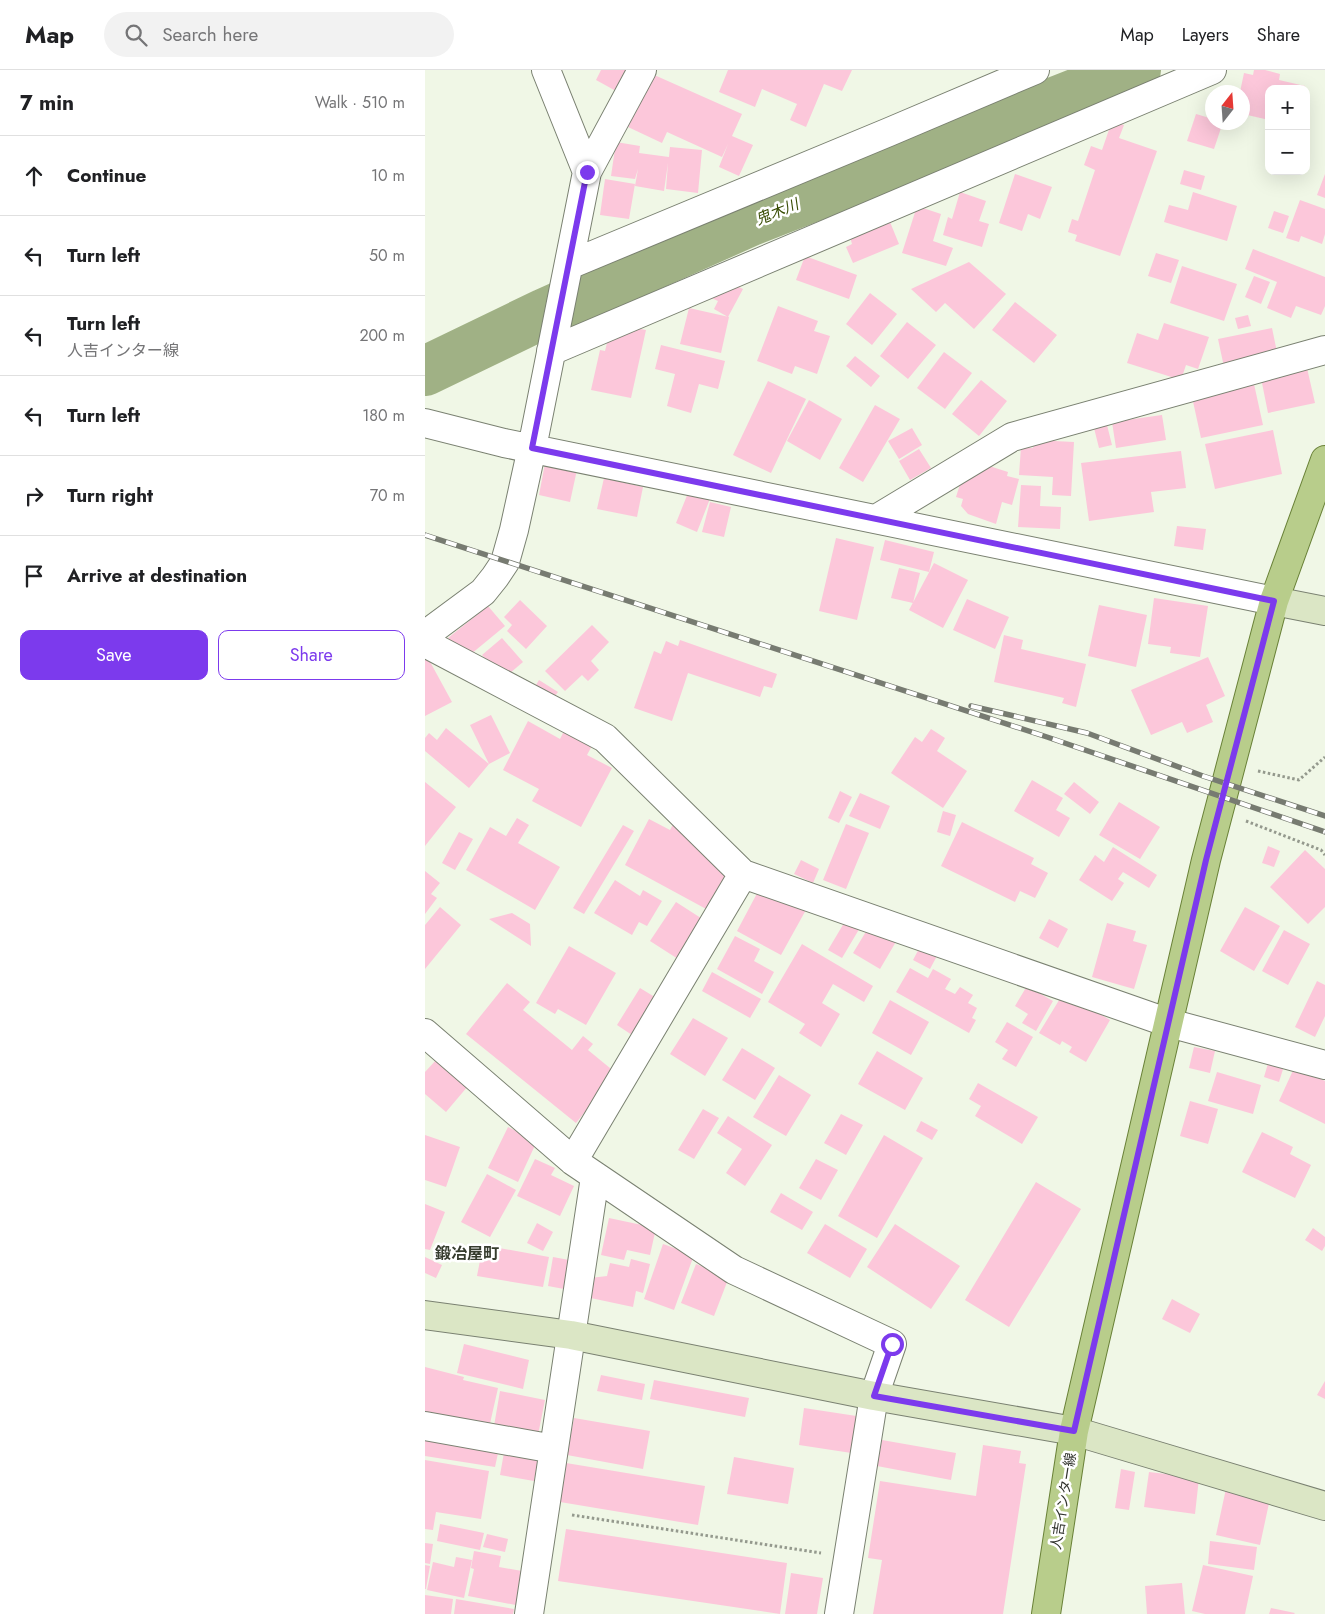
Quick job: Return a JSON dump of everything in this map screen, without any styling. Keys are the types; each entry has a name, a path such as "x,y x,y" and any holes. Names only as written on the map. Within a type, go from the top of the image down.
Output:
{"main road":[{"name":"人吉インター線","path":"1046,1614 1074,1431 1206,860 1274,601 1325,460"}],"street":[{"path":"546,70 587,172"},
{"path":"425,635 483,592 505,562 532,448 587,172 642,70"},
{"path":"569,265 1035,70"},
{"path":"551,351 1212,70"},
{"path":"876,519 1012,437 1325,350"},
{"path":"425,423 504,443 1325,611"},
{"path":"425,642 605,738 743,874 1169,1023 1325,1065"},
{"path":"573,1161 743,874"},
{"path":"425,1033 573,1161 734,1270 892,1344 874,1396 839,1614"},
{"path":"529,1614 595,1177"},
{"path":"425,1315 571,1335 874,1396 1074,1431 1325,1506"},
{"path":"425,1426 554,1449"}],"path":[{"path":"1231,766 1299,780 1325,757"},
{"path":"1219,811 1321,850 1325,855"},
{"path":"545,1511 849,1557"}],"building":[{"path":"601,70 627,70 616,91 596,80"},
{"path":"728,70 852,70 842,91 824,84 806,127 790,120 797,104 762,89 755,107 719,92"},
{"path":"1254,70 1265,70 1280,74 1279,80 1301,85 1265,85 1265,119 1250,116 1250,85 1241,85 1244,73 1253,75"},
{"path":"652,74 742,114 732,136 753,145 739,176 719,167 728,144 722,157 667,132 662,143 628,127"},
{"path":"1196,114 1205,117 1205,130 1220,130 1214,149 1187,141"},
{"path":"1112,121 1124,125 1119,138 1157,151 1120,256 1075,241 1077,235 1068,232 1072,219 1078,221 1095,170 1084,165 1091,146 1102,150"},
{"path":"616,142 640,146 639,153 669,157 670,147 702,150 698,193 666,189 668,163 664,191 635,186 638,169 635,179 611,176"},
{"path":"1184,170 1205,176 1201,190 1180,184"},
{"path":"1015,174 1052,187 1040,219 1028,214 1022,231 999,223"},
{"path":"1325,174 1325,198 1317,195"},
{"path":"605,179 635,184 629,219 600,215"},
{"path":"960,192 986,201 979,221 989,224 982,247 943,235 948,217 952,219"},
{"path":"1193,192 1237,206 1227,241 1164,222 1169,205 1188,210"},
{"path":"1300,200 1325,209 1325,234 1322,244 1301,236 1299,242 1286,238"},
{"path":"917,206 941,214 933,241 953,248 946,266 902,253"},
{"path":"1274,211 1289,216 1283,233 1268,228"},
{"path":"890,222 899,244 853,263 846,247 852,244 850,237"},
{"path":"1253,249 1325,277 1325,306 1321,315 1296,306 1291,318 1267,308 1277,282 1245,269"},
{"path":"1156,253 1179,260 1171,283 1148,276"},
{"path":"805,256 857,275 849,299 796,280"},
{"path":"969,262 1006,294 974,329 945,303 936,312 911,289"},
{"path":"1182,266 1237,284 1224,321 1170,303"},
{"path":"1254,276 1270,282 1261,304 1245,297"},
{"path":"731,283 743,289 728,317 714,309 718,301 709,297 715,287 726,293"},
{"path":"870,293 897,314 872,345 846,324"},
{"path":"1015,302 1057,335 1034,363 992,330"},
{"path":"778,306 818,321 814,331 830,336 817,374 795,366 792,374 757,361"},
{"path":"689,308 729,317 721,353 680,344"},
{"path":"1248,315 1251,326 1238,329 1235,318"},
{"path":"907,322 936,345 908,379 880,356"},
{"path":"1164,323 1209,337 1198,369 1186,365 1181,380 1127,363 1137,333 1158,340"},
{"path":"624,326 646,330 631,398 591,390 600,350 605,351 608,339"},
{"path":"1272,328 1278,357 1224,367 1218,339"},
{"path":"661,345 725,361 718,389 699,384 691,413 667,406 675,374 655,369"},
{"path":"944,352 972,373 945,409 917,388"},
{"path":"855,356 880,376 871,387 846,366"},
{"path":"1307,368 1315,403 1268,413 1261,378"},
{"path":"981,380 1007,401 979,436 952,414"},
{"path":"768,381 806,399 771,473 733,455"},
{"path":"1254,384 1263,425 1201,438 1192,397"},
{"path":"809,400 842,419 820,460 787,441"},
{"path":"875,405 900,419 863,482 839,468"},
{"path":"1162,415 1166,440 1116,448 1112,422"},
{"path":"1107,425 1112,445 1099,448 1094,428"},
{"path":"912,428 922,445 899,459 888,441"},
{"path":"1273,430 1282,474 1215,489 1205,444"},
{"path":"1034,440 1074,442 1071,496 1052,495 1053,477 1019,475 1021,447 1033,448"},
{"path":"919,449 931,468 910,480 899,461"},
{"path":"1181,451 1186,488 1151,492 1154,512 1089,521 1081,463"},
{"path":"546,458 578,465 570,502 539,495"},
{"path":"986,465 1008,472 1007,476 1019,479 1012,505 1002,502 996,524 968,514 961,506 963,499 956,497 961,481"},
{"path":"604,478 643,487 637,517 597,509"},
{"path":"692,483 713,491 697,532 676,523"},
{"path":"1021,485 1041,486 1040,506 1061,507 1060,529 1018,527"},
{"path":"710,502 731,507 724,537 702,532"},
{"path":"1177,526 1206,529 1203,550 1174,546"},
{"path":"836,538 874,547 857,620 819,611"},
{"path":"885,540 934,552 929,572 880,560"},
{"path":"934,563 968,580 943,628 909,610"},
{"path":"899,568 920,573 913,603 891,598"},
{"path":"1154,598 1208,606 1200,657 1170,653 1171,647 1148,644"},
{"path":"967,599 1009,617 995,649 953,630"},
{"path":"520,600 547,626 526,649 507,631 512,625 504,617"},
{"path":"1099,605 1147,615 1136,667 1088,656"},
{"path":"488,606 505,626 465,659 448,638"},
{"path":"592,625 609,642 591,661 599,670 588,681 582,675 565,691 545,671"},
{"path":"1004,635 1023,640 1021,649 1086,664 1076,707 1062,703 1064,698 994,682"},
{"path":"502,638 523,662 503,679 482,655"},
{"path":"680,640 777,674 772,688 764,686 760,697 688,673 672,721 634,708 654,651 661,654 666,641 678,646"},
{"path":"1208,657 1225,696 1206,705 1213,722 1187,733 1182,722 1151,735 1131,690"},
{"path":"428,658 452,702 425,716 425,659"},
{"path":"539,680 558,692 551,701 533,690"},
{"path":"491,715 510,753 489,764 470,725"},
{"path":"528,721 560,739 566,727 594,742 587,755 612,768 581,827 532,801 539,789 503,770"},
{"path":"446,728 489,764 469,788 425,751 425,738 429,733 437,740"},
{"path":"931,729 945,738 937,751 967,771 943,808 891,773 915,737 922,742"},
{"path":"1032,780 1063,798 1056,810 1070,818 1059,837 1014,811"},
{"path":"425,782 456,807 425,846"},
{"path":"1074,782 1099,802 1090,814 1064,794"},
{"path":"840,791 852,797 839,823 828,818"},
{"path":"860,793 890,806 880,829 849,816"},
{"path":"1119,802 1160,827 1140,859 1099,835"},
{"path":"943,811 956,815 950,836 937,832"},
{"path":"677,817 730,869 708,910 625,865 649,819 670,830"},
{"path":"517,818 529,825 518,843 560,867 535,910 466,870 490,827 506,836"},
{"path":"962,822 1034,858 1031,864 1048,873 1035,898 1020,891 1015,902 941,866"},
{"path":"846,824 869,833 846,889 823,880"},
{"path":"623,825 634,831 584,914 573,908"},
{"path":"459,832 473,839 455,870 442,863"},
{"path":"1268,846 1280,851 1274,867 1262,863"},
{"path":"1113,847 1157,875 1149,888 1123,872 1118,879 1124,883 1112,901 1079,880 1095,855 1104,862"},
{"path":"1305,850 1325,869 1325,907 1308,924 1270,887"},
{"path":"801,860 819,869 813,883 794,874"},
{"path":"425,871 440,883 431,894 437,898 425,914"},
{"path":"615,880 640,896 643,890 662,901 647,926 639,922 632,935 594,913"},
{"path":"762,884 807,908 781,955 737,931"},
{"path":"676,902 704,920 678,959 650,941"},
{"path":"440,907 461,925 425,969 425,925"},
{"path":"1245,907 1280,926 1254,971 1220,951"},
{"path":"512,913 530,924 531,946 489,919"},
{"path":"847,918 861,926 842,958 828,950"},
{"path":"1049,919 1068,929 1058,948 1039,938"},
{"path":"1107,923 1136,931 1133,941 1147,945 1134,989 1092,977"},
{"path":"870,925 897,940 880,969 853,953"},
{"path":"1284,930 1310,944 1288,985 1262,971"},
{"path":"735,936 760,949 754,961 774,972 762,994 717,969"},
{"path":"802,944 873,986 864,1002 833,984 822,1003 840,1014 821,1047 799,1033 805,1024 768,1002"},
{"path":"921,945 938,954 930,969 913,960"},
{"path":"569,946 616,973 586,1025 558,1009 555,1014 536,1003"},
{"path":"910,968 928,978 933,969 951,979 945,989 955,994 960,987 973,995 968,1003 977,1008 972,1018 976,1020 969,1033 896,992"},
{"path":"712,972 761,999 750,1018 702,991"},
{"path":"1317,981 1325,985 1325,1016 1315,1037 1295,1027"},
{"path":"507,983 530,1002 523,1010 572,1050 583,1036 593,1044 588,1050 616,1073 576,1123 466,1034"},
{"path":"1027,986 1053,1001 1036,1031 1022,1023 1028,1014 1015,1006"},
{"path":"640,988 658,999 635,1037 617,1025"},
{"path":"1064,992 1110,1020 1086,1062 1069,1052 1072,1047 1062,1041 1060,1045 1039,1033"},
{"path":"890,1000 929,1022 911,1055 872,1033"},
{"path":"693,1018 728,1038 705,1076 670,1054"},
{"path":"1007,1022 1033,1037 1016,1067 1002,1059 1008,1050 995,1042"},
{"path":"1194,1047 1215,1051 1210,1073 1189,1068"},
{"path":"742,1048 775,1068 755,1100 722,1080"},
{"path":"877,1051 923,1078 905,1110 858,1084"},
{"path":"437,1059 468,1086 446,1112 425,1094 425,1072"},
{"path":"1269,1060 1284,1066 1279,1082 1264,1077"},
{"path":"1295,1066 1325,1081 1325,1124 1279,1101"},
{"path":"1217,1072 1261,1085 1253,1114 1208,1101"},
{"path":"779,1075 811,1095 786,1136 753,1117"},
{"path":"978,1083 1038,1117 1022,1144 975,1116 981,1106 969,1099"},
{"path":"1190,1101 1218,1109 1208,1144 1180,1136"},
{"path":"703,1109 719,1118 694,1159 678,1150"},
{"path":"841,1114 863,1125 846,1155 824,1143"},
{"path":"728,1116 772,1145 745,1186 726,1173 742,1149 717,1133"},
{"path":"921,1121 938,1130 932,1140 916,1131"},
{"path":"508,1127 537,1141 518,1182 488,1168"},
{"path":"1262,1132 1293,1147 1290,1154 1311,1165 1295,1198 1242,1172"},
{"path":"425,1135 460,1147 446,1187 425,1180"},
{"path":"884,1135 923,1158 877,1238 838,1216"},
{"path":"535,1159 555,1168 551,1175 574,1186 560,1216 517,1196"},
{"path":"816,1159 838,1170 821,1200 799,1188"},
{"path":"487,1174 516,1190 490,1237 461,1222"},
{"path":"1036,1182 1081,1209 1009,1327 965,1300"},
{"path":"781,1193 813,1212 802,1230 770,1212"},
{"path":"425,1204 445,1212 430,1250 425,1249"},
{"path":"609,1218 656,1228 650,1255 627,1250 624,1260 601,1255"},
{"path":"537,1223 553,1232 543,1251 527,1243"},
{"path":"825,1224 867,1249 850,1278 807,1253"},
{"path":"895,1224 960,1266 931,1309 867,1267"},
{"path":"1313,1228 1325,1237 1325,1246 1322,1251 1305,1240"},
{"path":"663,1244 694,1255 674,1310 644,1299"},
{"path":"483,1245 549,1257 543,1287 477,1276"},
{"path":"425,1257 442,1265 436,1278 425,1273"},
{"path":"553,1257 569,1260 564,1289 548,1286"},
{"path":"631,1259 650,1264 643,1293 636,1291 633,1307 586,1297 590,1278 607,1276 610,1263 629,1267"},
{"path":"696,1264 729,1277 714,1316 681,1303"},
{"path":"1172,1299 1200,1314 1190,1333 1162,1319"},
{"path":"464,1344 529,1360 523,1389 457,1373"},
{"path":"425,1367 464,1377 463,1380 498,1388 489,1428 425,1413"},
{"path":"601,1375 645,1384 642,1400 597,1391"},
{"path":"654,1380 749,1398 745,1417 650,1399"},
{"path":"1325,1381 1325,1399 1317,1395"},
{"path":"500,1391 545,1400 538,1435 494,1426"},
{"path":"804,1408 863,1417 858,1454 799,1445"},
{"path":"574,1418 650,1431 643,1469 567,1455"},
{"path":"425,1432 500,1444 495,1467 425,1456"},
{"path":"882,1440 956,1453 951,1480 877,1466"},
{"path":"983,1445 1021,1451 1019,1463 1026,1464 1003,1614 873,1614 882,1560 868,1558 880,1481 976,1496"},
{"path":"505,1447 539,1454 534,1481 500,1475"},
{"path":"734,1457 794,1468 788,1504 727,1494"},
{"path":"425,1460 489,1471 481,1519 436,1512 433,1530 425,1529"},
{"path":"566,1463 705,1486 698,1525 560,1502"},
{"path":"1121,1469 1135,1472 1129,1510 1115,1508"},
{"path":"1149,1472 1199,1478 1195,1514 1144,1507"},
{"path":"1227,1484 1271,1494 1260,1545 1216,1535"},
{"path":"440,1524 484,1533 480,1550 437,1541"},
{"path":"566,1529 787,1563 780,1614 558,1581"},
{"path":"487,1534 508,1539 505,1552 483,1547"},
{"path":"1210,1541 1257,1547 1254,1570 1208,1564"},
{"path":"425,1543 433,1544 430,1564 425,1563"},
{"path":"474,1551 501,1556 499,1567 522,1571 516,1605 468,1596 474,1569 471,1568"},
{"path":"456,1557 472,1560 464,1598 427,1590 433,1562 454,1567"},
{"path":"425,1565 430,1566 426,1589 425,1589"},
{"path":"1203,1565 1253,1576 1245,1614 1205,1614 1192,1611"},
{"path":"791,1573 823,1578 817,1614 785,1614"},
{"path":"1182,1583 1185,1614 1147,1614 1145,1586"},
{"path":"425,1595 453,1599 451,1614 425,1614"},
{"path":"456,1599 514,1609 513,1614 454,1614"},
{"path":"1271,1608 1295,1613 1269,1614"}],"waterway":[{"name":"鬼木川","path":"425,371 545,313 751,221 1136,70"}],"railway":[{"path":"425,535 1047,737 1325,832"},
{"path":"971,706 1087,733 1203,776 1325,816"}],"district":[{"name":"鍛冶屋町","path":"467,1253"}],"route":[{"path":"587,172 532,448 1274,601 1206,860 1074,1431 874,1396 892,1344"}]}
